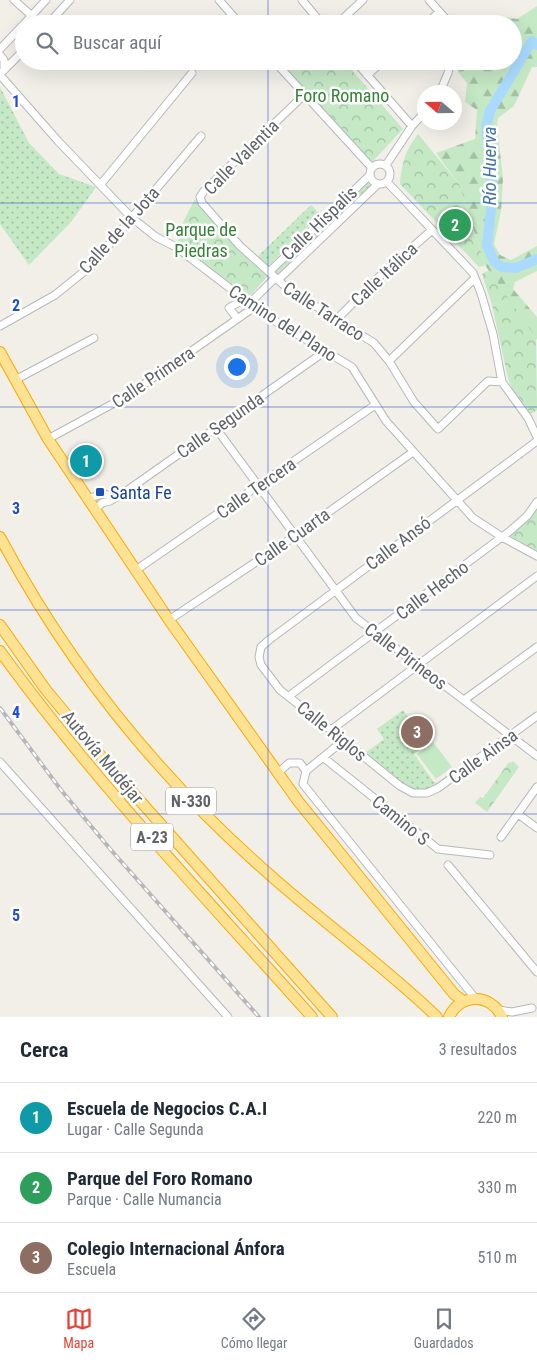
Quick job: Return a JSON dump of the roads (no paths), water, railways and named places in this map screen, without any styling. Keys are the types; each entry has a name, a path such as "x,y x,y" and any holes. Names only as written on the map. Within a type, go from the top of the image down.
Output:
{"highway":[{"path":"0,352 48,439 95,510 169,620 298,801 448,986 463,1001"},
{"name":"N-330","path":"0,536 39,606 98,692 180,789 216,826 270,875 437,1017"},
{"name":"Autovía Mudéjar","path":"0,625 46,690 110,767 332,1017"},
{"name":"Autovía Mudéjar","path":"0,651 34,698 98,776 312,1017"},
{"path":"449,1017 455,1007 463,1001 474,998 490,1002 501,1014"}],"street":[{"path":"14,0 31,15"},
{"path":"33,15 46,0"},
{"path":"56,15 70,0"},
{"path":"219,0 232,15"},
{"path":"302,0 314,15"},
{"path":"347,15 363,0"},
{"path":"428,0 442,15"},
{"path":"436,15 439,12"},
{"path":"0,49 15,33"},
{"path":"0,56 4,60 1,73"},
{"path":"1,73 15,59"},
{"path":"282,70 371,171 372,181 378,184 387,182"},
{"path":"363,70 412,126"},
{"path":"367,75 373,70"},
{"path":"443,85 448,70"},
{"name":"Camino del Plano","path":"1,73 58,141 131,217 156,237 176,247 249,303 324,352 352,367 386,421 473,518 502,537 537,556"},
{"path":"101,184 192,73"},
{"name":"Calle Valentia","path":"200,200 204,191 305,94"},
{"path":"386,165 417,121"},
{"name":"Calle de la Jota","path":"0,326 55,295 91,266 201,136"},
{"path":"371,171 380,164 386,165 391,173 387,182"},
{"name":"Calle Hispalis","path":"269,272 371,171"},
{"path":"387,182 473,274 493,334 502,382 528,418 537,437"},
{"name":"Calle Hispalis","path":"249,303 378,184"},
{"name":"Calle Tarraco","path":"200,200 240,246 276,279 287,288 338,318 374,343 389,361 414,402 438,429 488,381"},
{"name":"Calle Itálica","path":"338,318 382,274 432,230"},
{"path":"389,361 474,278"},
{"path":"237,318 229,308 249,303"},
{"name":"Calle Primera","path":"48,439 127,396 237,318 249,303"},
{"path":"15,380 94,338"},
{"name":"Calle Segunda","path":"95,510 102,503 116,497 324,352"},
{"path":"488,381 500,371"},
{"path":"488,381 502,382"},
{"name":"Calle Tercera","path":"136,570 259,487 375,405"},
{"name":"Calle Pirineos","path":"216,427 356,618 537,756"},
{"name":"Calle Ansó","path":"261,647 537,441"},
{"name":"Calle Cuarta","path":"169,620 295,536 414,452"},
{"path":"88,499 95,495 106,494 116,497"},
{"name":"Calle Hecho","path":"289,696 502,537 527,516 537,502"},
{"path":"331,730 537,576"},
{"name":"Calle Riglos","path":"261,647 259,657 261,665 280,690 407,791 427,793"},
{"path":"464,700 537,647"},
{"name":"Calle Ainsa","path":"427,793 438,788 537,716"},
{"path":"344,740 306,771 303,784 474,998"},
{"name":"Camino S","path":"324,758 438,849 490,855"},
{"path":"0,762 228,1017"},
{"path":"278,772 289,763 300,763 306,771"},
{"path":"501,837 537,787"},
{"path":"518,814 537,828"},
{"path":"448,865 537,972"},
{"path":"501,1014 535,1007"},
{"path":"516,1017 535,1007"}],"waterway":[{"name":"Río Huerva","path":"522,58 532,41 537,45"},
{"name":"Río Huerva","path":"515,70 490,111 486,126 493,192 487,245 494,261 501,267 516,268 537,259"}],"railway":[{"path":"0,708 61,790 111,850 259,1017"}],"place":[{"name":"Parque del Foro Romano","path":"455,225"},
{"name":"Escuela de Negocios C.A.I","path":"86,461"},
{"name":"Santa Fe","path":"100,492"},
{"name":"Colegio Internacional Ánfora","path":"417,732"}],"park label":[{"name":"Foro Romano","path":"342,95"},
{"name":"Parque de Piedras","path":"201,239"}]}
